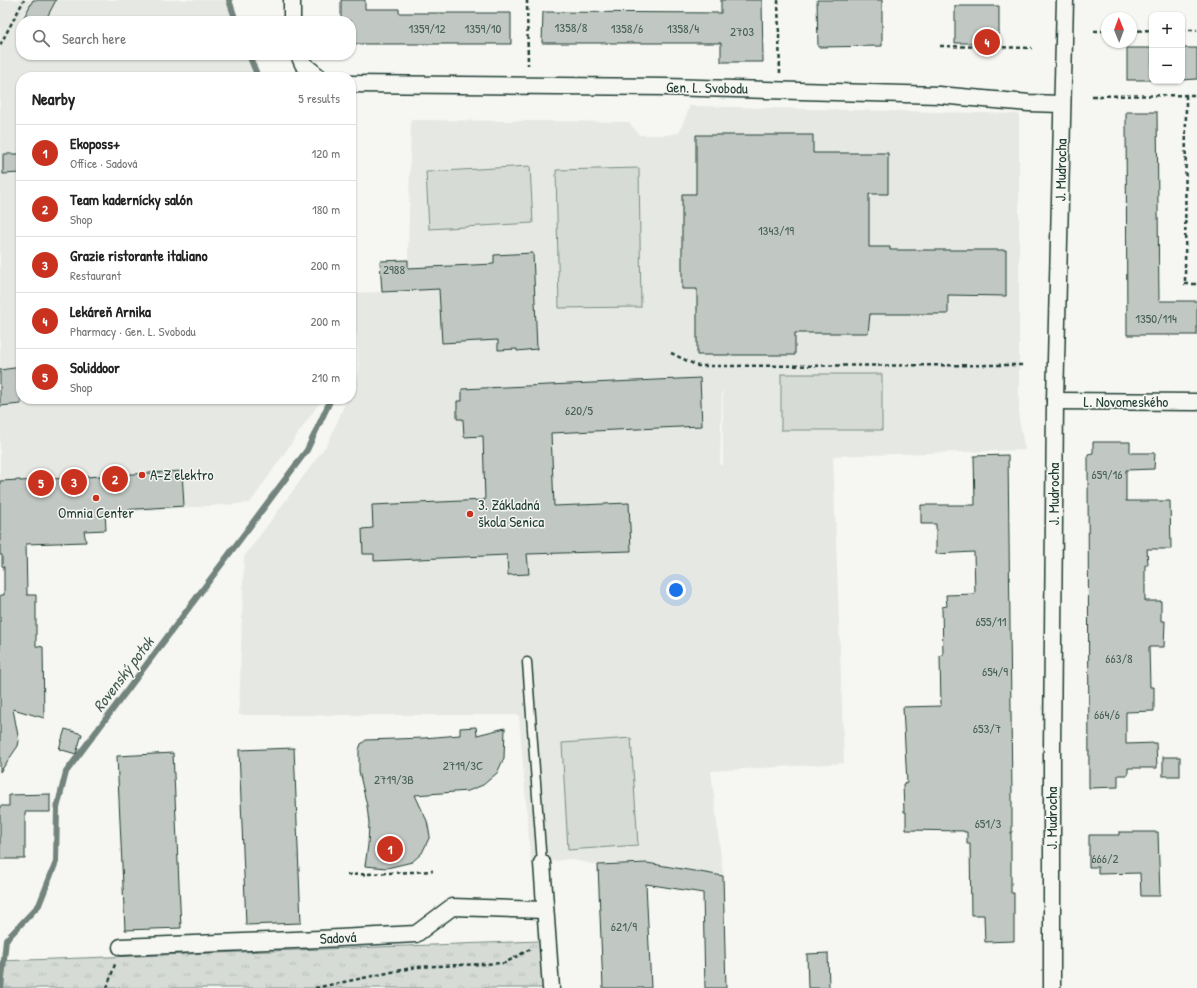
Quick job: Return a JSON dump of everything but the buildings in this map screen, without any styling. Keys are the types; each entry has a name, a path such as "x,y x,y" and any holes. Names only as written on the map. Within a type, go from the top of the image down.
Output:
{"street":[{"path":"292,0 292,16"},
{"name":"J. Mudrocha","path":"1052,988 1052,742 1055,401 1065,0"},
{"path":"301,60 303,64 313,72"},
{"name":"Gen. L. Svobodu","path":"356,84 666,87 939,95 1029,103 1062,104"},
{"name":"L. Novomeského","path":"1055,401 1197,402"},
{"path":"542,863 551,988"},
{"name":"Sadová","path":"121,947 416,934 452,907 545,910"}],"lane":[{"path":"527,662 542,863"}],"path":[{"path":"0,45 24,0"},
{"path":"527,0 528,65"},
{"path":"778,0 780,73"},
{"path":"1137,31 1149,30"},
{"path":"1185,30 1197,30"},
{"path":"1094,31 1101,31"},
{"path":"940,46 1032,48"},
{"path":"1186,95 1185,284 1197,284"},
{"path":"1092,96 1197,95"},
{"path":"671,353 698,366 1024,365"},
{"path":"346,875 433,871"},
{"path":"107,988 121,947"},
{"path":"315,988 416,967 505,963 532,948"}],"shaded area":[{"path":"0,0 226,0 232,16 16,16 16,60 248,60 252,72 16,72 16,404 319,404 250,503 0,521"},
{"path":"690,106 1019,114 1019,420 1025,450 833,456 844,763 711,771 723,876 646,862 597,865 569,859 531,864 519,715 239,715 244,557 328,443 345,404 356,404 356,378 359,372 356,333 356,293 381,292 380,261 408,259 411,120 629,122 639,135 666,135 679,133","holes":["722,391 723,391 723,465 720,465"]}],"green space":[{"path":"530,166 533,223 429,229 426,172"},
{"path":"639,168 641,307 559,308 556,170"},
{"path":"781,374 882,374 882,430 781,430"},
{"path":"631,738 638,845 568,850 562,743"},
{"path":"540,941 546,988 0,988 0,961"}],"waterway":[{"name":"Rovenský potok","path":"229,0 234,16"},
{"name":"Rovenský potok","path":"251,60 256,72"},
{"name":"Rovenský potok","path":"1,988 6,940 39,905 56,862 57,808 66,772 307,450 329,404"}],"place":[{"name":"Lekáreň Arnika","path":"987,42"},
{"name":"A-Z elektro","path":"142,475"},
{"name":"Team kadernícky salón","path":"115,479"},
{"name":"Grazie ristorante italiano","path":"74,482"},
{"name":"Soliddoor","path":"41,483"},
{"name":"Omnia Center","path":"96,498"},
{"name":"3. Základná škola Senica","path":"470,514"},
{"name":"Ekoposs+","path":"390,849"}]}
